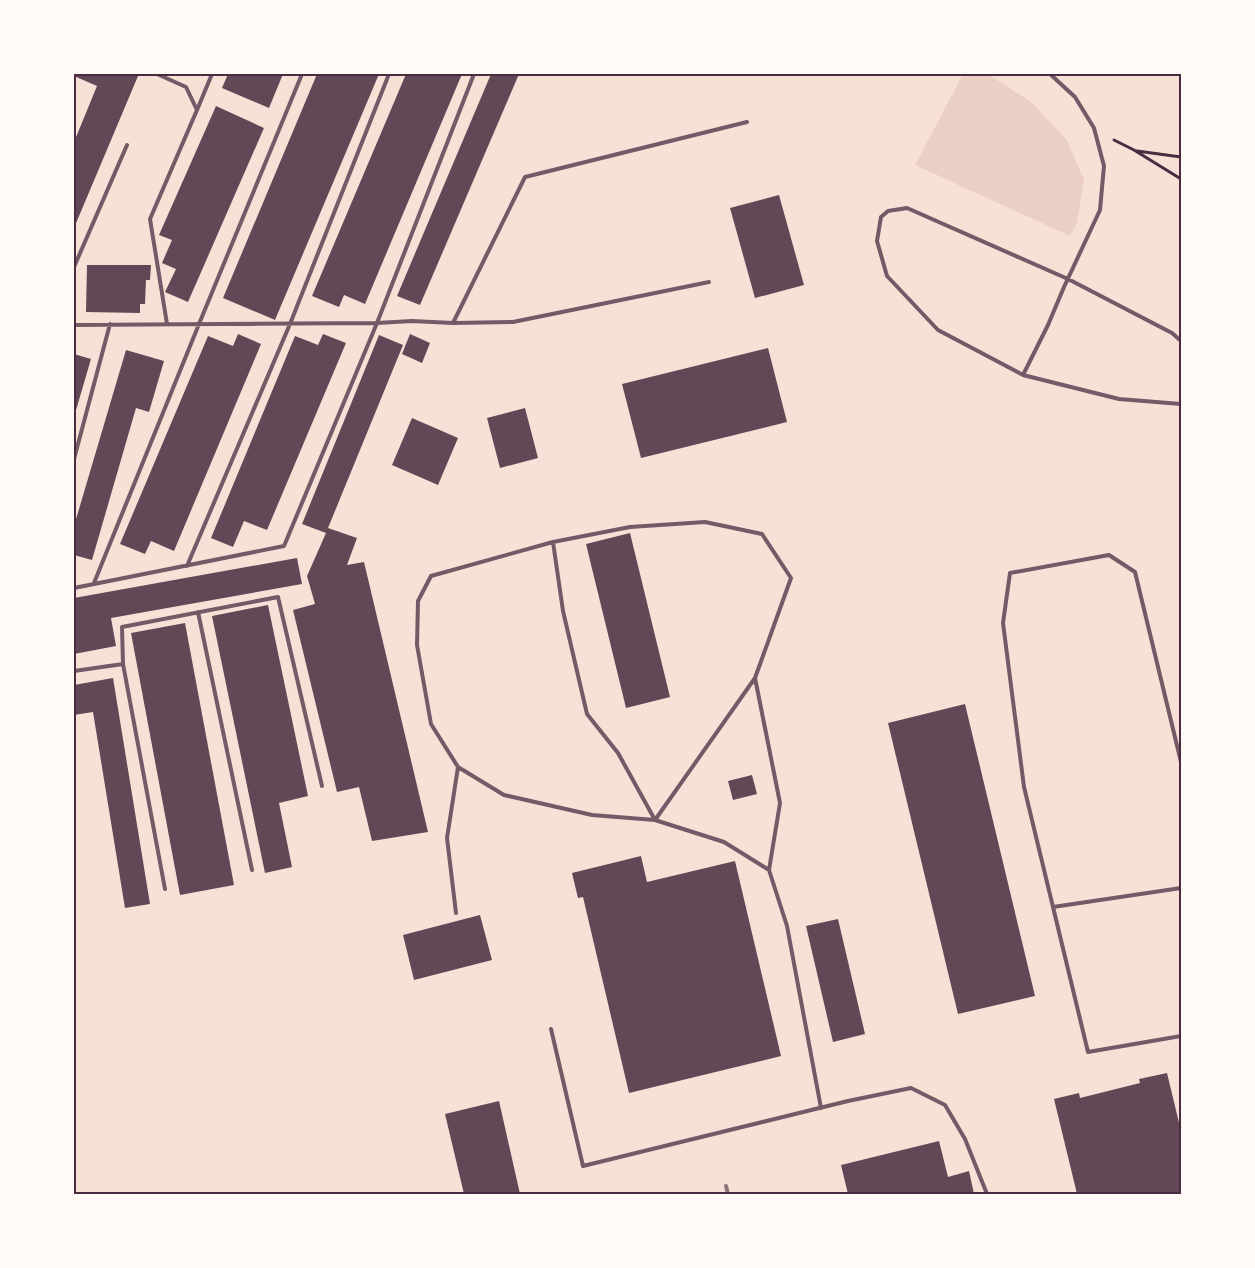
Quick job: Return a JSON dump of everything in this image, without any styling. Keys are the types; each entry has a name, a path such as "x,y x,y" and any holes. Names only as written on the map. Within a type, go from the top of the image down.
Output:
{"lane":[{"path":"158,74 186,87 197,110"},
{"path":"167,324 150,219 212,74"},
{"path":"94,584 302,74"},
{"path":"187,566 290,324 388,74"},
{"path":"74,588 284,546 377,323 474,74"},
{"path":"1023,375 1048,325 1100,210 1104,166 1094,128 1075,97 1050,74"},
{"path":"454,323 525,177 747,122"},
{"path":"74,267 127,144"},
{"path":"1181,341 1172,333 1068,279 907,208 888,210 881,217 878,241 887,276 938,330 1023,375 1119,400 1181,404"},
{"path":"74,325 377,323 412,321 454,323 513,322 709,282"},
{"path":"74,459 110,324"},
{"path":"655,820 755,678 791,578 762,534 706,522 630,527 553,542 431,576 418,601 417,645 431,724 458,767 504,795 592,815 655,820 724,842 769,870"},
{"path":"553,542 563,611 587,714 618,753 655,820"},
{"path":"1181,762 1136,572 1109,556 1010,573 1004,623 1024,786 1088,1052 1181,1036"},
{"path":"165,889 123,664 122,627 278,597 322,786"},
{"path":"198,612 252,870"},
{"path":"74,671 123,664"},
{"path":"755,678 780,803 769,870 787,926 821,1108"},
{"path":"456,913 447,838 458,767"},
{"path":"1053,907 1181,888"},
{"path":"551,1029 583,1166 910,1088 945,1105 965,1139 987,1194"}],"path":[{"path":"1094,128 1181,179"},
{"path":"1134,150 1181,156"}],"shaded area":[{"path":"963,74 988,74 1031,102 1067,140 1084,180 1077,223 1070,236 915,165"}],"building":[{"path":"74,74 133,74 138,76 74,228 74,142 97,86 74,76"},
{"path":"228,74 283,74 269,108 222,88"},
{"path":"317,74 379,74 275,320 223,298"},
{"path":"406,74 462,74 365,304 344,295 339,307 312,296"},
{"path":"491,74 519,74 420,305 397,296"},
{"path":"216,106 264,128 188,302 165,292 176,269 162,263 172,240 159,235"},
{"path":"779,195 804,285 755,298 730,208"},
{"path":"87,265 151,265 150,280 146,280 145,304 140,304 140,313 86,312"},
{"path":"238,334 261,344 174,551 151,541 145,554 120,544 208,336 233,346"},
{"path":"323,334 346,343 267,530 244,521 233,547 211,538 295,336 318,345"},
{"path":"410,334 430,343 422,363 402,354"},
{"path":"379,335 403,345 328,528 357,538 347,565 364,562 428,832 372,841 359,787 337,792 293,610 315,604 307,576 326,533 302,524"},
{"path":"768,348 787,422 641,458 622,384"},
{"path":"126,350 164,361 149,412 136,408 92,560 74,555 74,526"},
{"path":"74,354 91,359 74,417"},
{"path":"525,408 538,458 500,468 487,418"},
{"path":"412,418 458,438 438,485 392,465"},
{"path":"630,533 670,697 626,708 586,544"},
{"path":"297,558 302,584 111,618 116,646 74,654 74,598"},
{"path":"268,605 308,796 279,803 292,867 265,873 212,616"},
{"path":"185,623 234,885 180,895 131,633"},
{"path":"113,678 150,904 125,908 93,712 74,715 74,685"},
{"path":"965,704 1035,996 958,1014 888,723"},
{"path":"752,775 757,794 733,800 728,781"},
{"path":"641,856 647,882 735,861 781,1056 629,1093 583,897 578,898 572,873"},
{"path":"480,915 492,960 414,980 403,935"},
{"path":"838,919 865,1034 833,1042 806,926"},
{"path":"1167,1073 1181,1131 1181,1194 1077,1194 1054,1099 1079,1093 1080,1098 1140,1083 1139,1079"},
{"path":"499,1101 520,1194 464,1194 445,1114"},
{"path":"939,1141 948,1177 969,1171 974,1194 848,1194 841,1165"}],"railway":[{"path":"726,1186 728,1194"}]}
